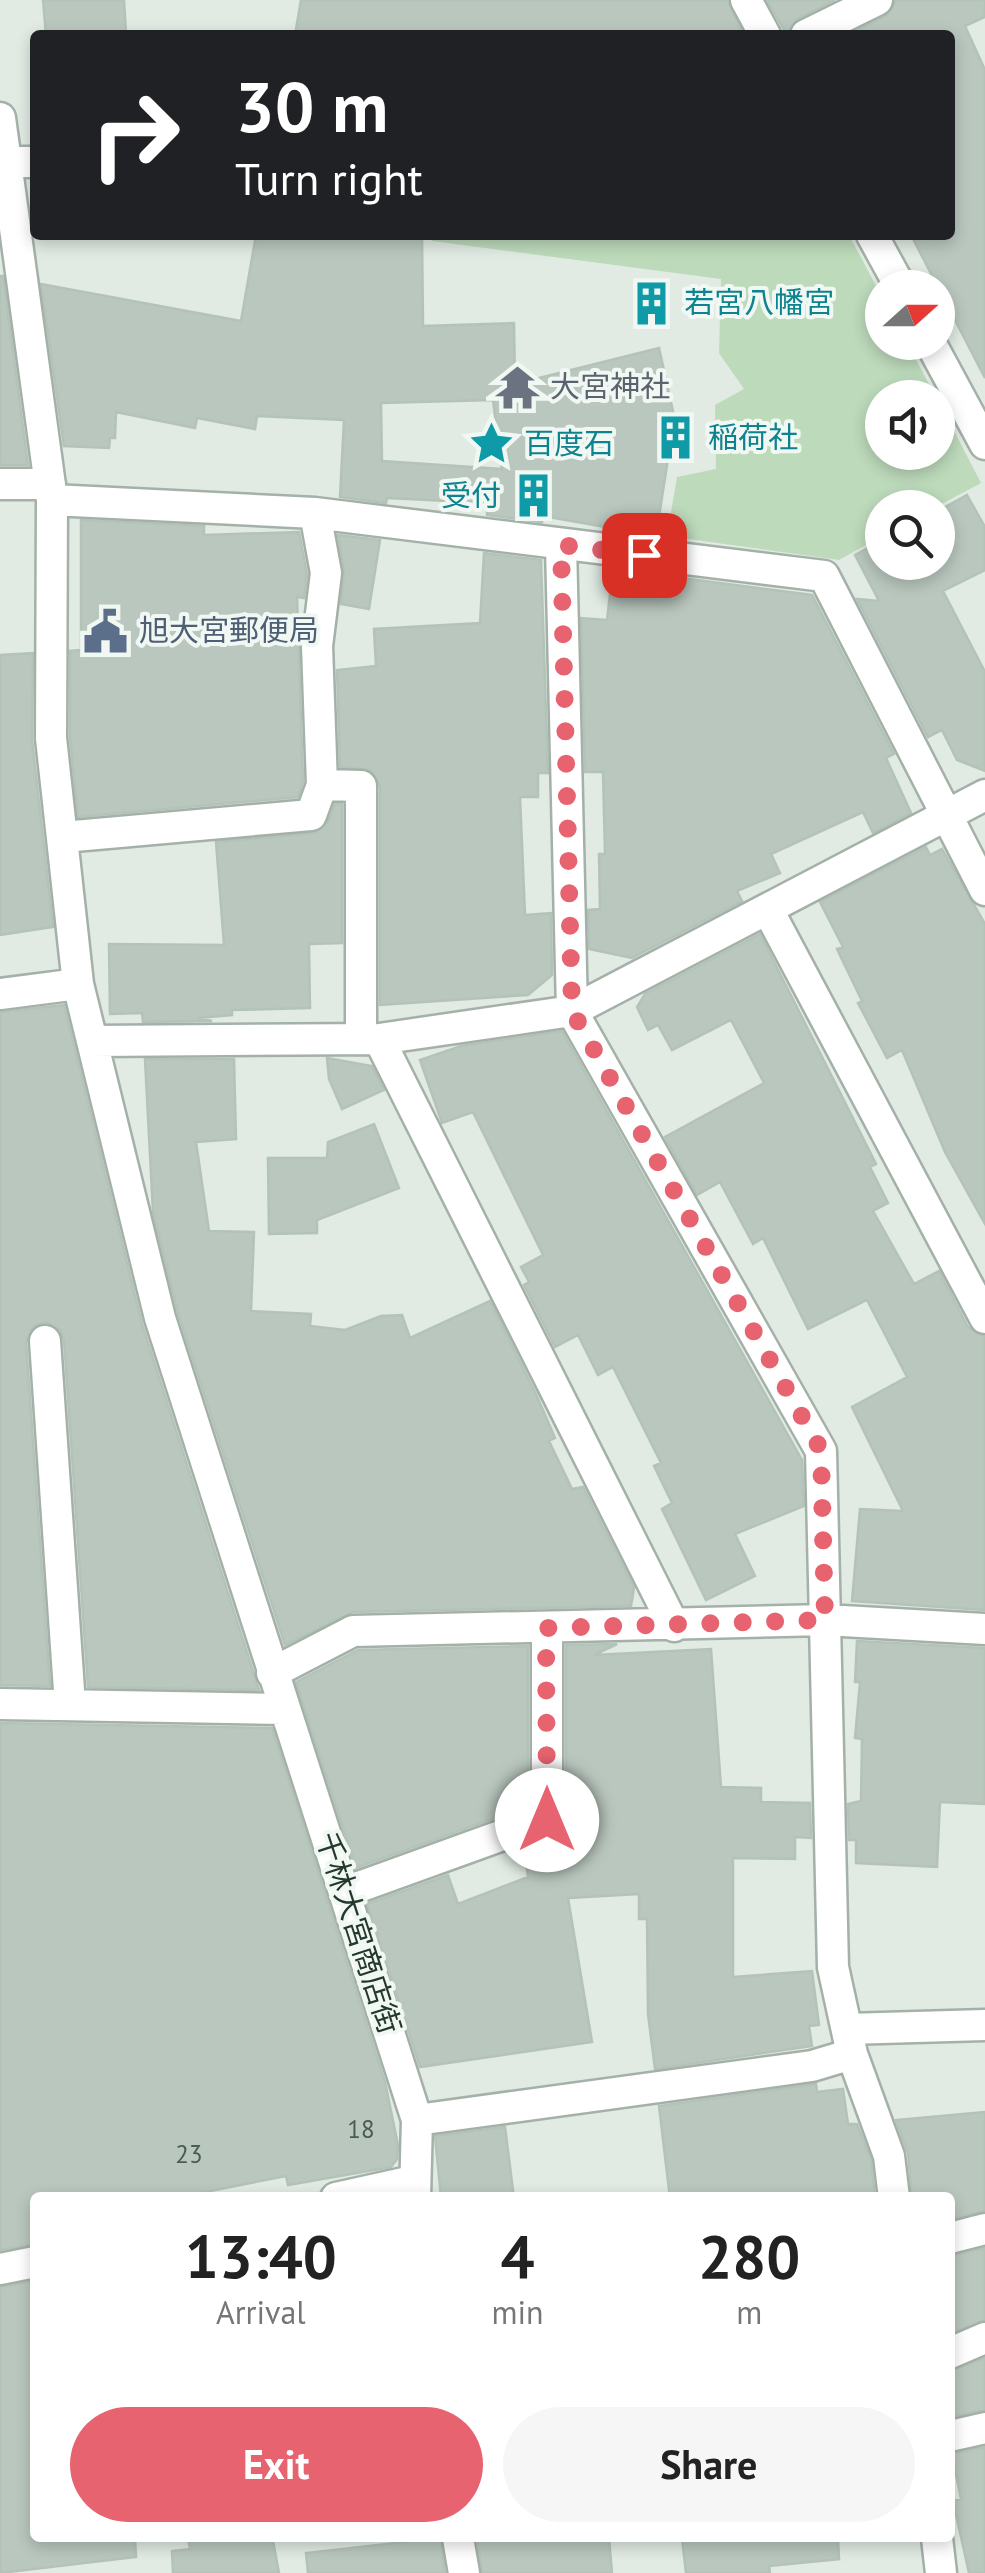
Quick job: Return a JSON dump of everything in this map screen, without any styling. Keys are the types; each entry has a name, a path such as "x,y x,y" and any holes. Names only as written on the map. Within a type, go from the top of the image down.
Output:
{"street":[{"path":"746,0 761,30"},
{"path":"816,30 877,0"},
{"name":"千林大宮商店街","path":"0,118 14,162 51,492 51,738 78,984 160,1318 417,2120 414,2189"},
{"path":"875,240 891,270"},
{"path":"940,360 985,444"},
{"path":"0,484 51,492 314,513 824,576 985,890"},
{"path":"64,837 310,816 322,785 317,646 326,573 314,513"},
{"path":"561,545 572,1011 821,1450 833,1968 850,2042 889,2156 893,2192"},
{"path":"322,785 361,786 370,1039 674,1626"},
{"path":"93,1041 370,1039 572,1011 985,795"},
{"path":"768,910 985,1318"},
{"path":"0,994 78,984"},
{"path":"46,1341 70,1704"},
{"path":"272,1672 353,1631 825,1620 985,1628"},
{"path":"345,1892 547,1820 546,1628"},
{"path":"0,1704 284,1709"},
{"path":"417,2120 812,2066 850,2042 985,2025"},
{"path":"388,2192 414,2189"},
{"path":"955,2237 985,2229"},
{"path":"0,2269 30,2263"},
{"path":"955,2351 985,2338"},
{"path":"955,2435 985,2428"},
{"path":"459,2542 464,2573"},
{"path":"937,2542 941,2573"}],"green space":[{"path":"432,240 852,240 868,270 865,360 916,360 927,380 865,380 865,470 955,470 955,433 981,483 955,497 955,490 865,490 865,545 839,560 667,536 677,477 716,469 715,405 744,389 719,353 721,279"}],"building":[{"path":"43,0 124,0 126,30 46,30"},
{"path":"301,0 727,0 742,30 296,30"},
{"path":"767,0 835,0 797,19 790,30 784,30"},
{"path":"896,0 985,0 985,17 965,26 985,70 985,378 955,320 955,270 929,270 914,240 955,240 955,30 858,30 886,16"},
{"path":"255,240 422,240 423,326 514,323 515,384 659,348 680,443 670,446 656,536 543,516 542,522 487,515 487,503 387,498 386,503 340,497 344,420 257,416 255,429 197,418 195,428 116,412 115,438 110,438 109,448 64,446 41,284 241,321","holes":["493,400 502,469 382,461 381,403"]},
{"path":"3,276 28,465 0,465"},
{"path":"967,495 985,527 985,570 943,591 985,672 985,771 957,760 942,730 928,737 857,599 879,601 868,580 955,580 955,502"},
{"path":"81,520 204,526 204,535 299,532 307,574 304,598 297,597 303,782 298,797 78,817 70,737 70,651 81,650"},
{"path":"338,535 380,540 369,609 341,604 344,570"},
{"path":"865,549 865,574 855,555"},
{"path":"484,553 541,560 548,773 538,773 538,797 520,797 525,915 551,913 552,975 528,995 380,1005 380,786 370,770 340,767 337,670 376,666 374,629 480,623"},
{"path":"613,569 812,595 894,754 886,758 911,813 873,833 863,812 771,854 780,873 737,891 742,901 632,958 589,949 588,910 600,909 599,854 605,854 603,772 585,772 581,618 607,620"},
{"path":"33,653 32,740 53,927 0,935 0,655"},
{"path":"335,804 342,804 342,943 309,944 310,1008 232,1010 232,1015 198,1018 212,1021 143,1022 142,1013 110,1014 109,944 224,945 216,842 314,833 328,822"},
{"path":"926,847 930,855 942,849 985,924 985,1224 945,1152 902,1050 887,1058 858,1003 862,1001 837,949 843,947 820,902"},
{"path":"760,934 876,1164 870,1167 888,1203 873,1211 914,1284 939,1271 968,1327 985,1337 985,1610 852,1601 860,1509 903,1511 852,1407 907,1377 867,1300 808,1329 763,1238 753,1244 720,1182 697,1195 665,1137 764,1083 731,1020 672,1050 658,1025 648,1030 637,1007 645,994"},
{"path":"64,1005 142,1324 259,1690 88,1687 64,1340 60,1330 45,1322 34,1326 26,1342 50,1686 0,1685 0,1012"},
{"path":"562,1031 802,1460 804,1506 735,1534 755,1576 706,1600 662,1509 672,1503 654,1466 661,1463 613,1367 598,1375 578,1335 555,1347 524,1285 529,1282 521,1267 543,1255 473,1112 442,1123 420,1060 461,1046"},
{"path":"327,1058 372,1066 384,1090 342,1109 329,1079"},
{"path":"145,1059 234,1059 236,1139 196,1142 209,1231 254,1232 251,1311 311,1314 310,1326 345,1330 381,1316 402,1315 410,1338 490,1301 536,1394 555,1438 549,1441 572,1489 583,1487 634,1588 631,1606 353,1612 285,1645 178,1313 153,1212"},
{"path":"374,1124 399,1188 317,1220 317,1233 269,1234 268,1158 327,1158 328,1142"},
{"path":"857,1641 985,1648 985,1804 940,1802 937,1867 856,1863 856,1840 849,1840 848,1804 861,1801 862,1739 855,1738 860,1682 855,1682"},
{"path":"617,1644 594,1655 711,1649 721,1787 761,1788 761,1802 810,1803 811,1838 795,1837 795,1859 733,1858 733,1977 812,1971 819,2025 809,2026 812,2046 655,2069 648,2014 647,1919 639,1919 639,1894 568,1898 592,2042 420,2067 367,1904 448,1875 458,1904 528,1877 524,1847 554,1836 566,1820 566,1645"},
{"path":"528,1646 528,1806 356,1868 296,1682 358,1650"},
{"path":"0,1723 272,1728 385,2082 398,2145 397,2159 391,2167 288,2185 286,2176 205,2192 30,2192 30,2245 0,2250"},
{"path":"816,2084 817,2092 843,2089 848,2124 857,2124 871,2160 874,2192 669,2192 659,2106"},
{"path":"985,2112 985,2211 955,2218 955,2192 911,2192 908,2153 896,2120"},
{"path":"505,2127 513,2192 440,2192 435,2136"},
{"path":"985,2248 985,2320 955,2331 955,2255"},
{"path":"30,2282 30,2542 135,2542 136,2557 0,2573 0,2287"},
{"path":"985,2358 985,2410 955,2416 955,2369"},
{"path":"985,2447 985,2573 969,2573 955,2510 955,2500 961,2499 955,2453"},
{"path":"189,2542 273,2542 279,2573 173,2573 172,2551 190,2549"},
{"path":"441,2542 445,2573 308,2573 306,2553"},
{"path":"478,2542 609,2542 612,2573 482,2573"},
{"path":"682,2542 838,2542 839,2559 769,2566 770,2573 686,2573"}],"place":[{"name":"若宮八幡宮","path":"651,303"},
{"name":"大宮神社","path":"517,387"},
{"name":"稲荷社","path":"675,438"},
{"name":"百度石","path":"491,444"},
{"name":"受付","path":"534,496"},
{"name":"旭大宮郵便局","path":"106,631"}],"route":[{"path":"547,1820 546,1628 825,1620 821,1450 572,1011 561,545 644,555"}]}
